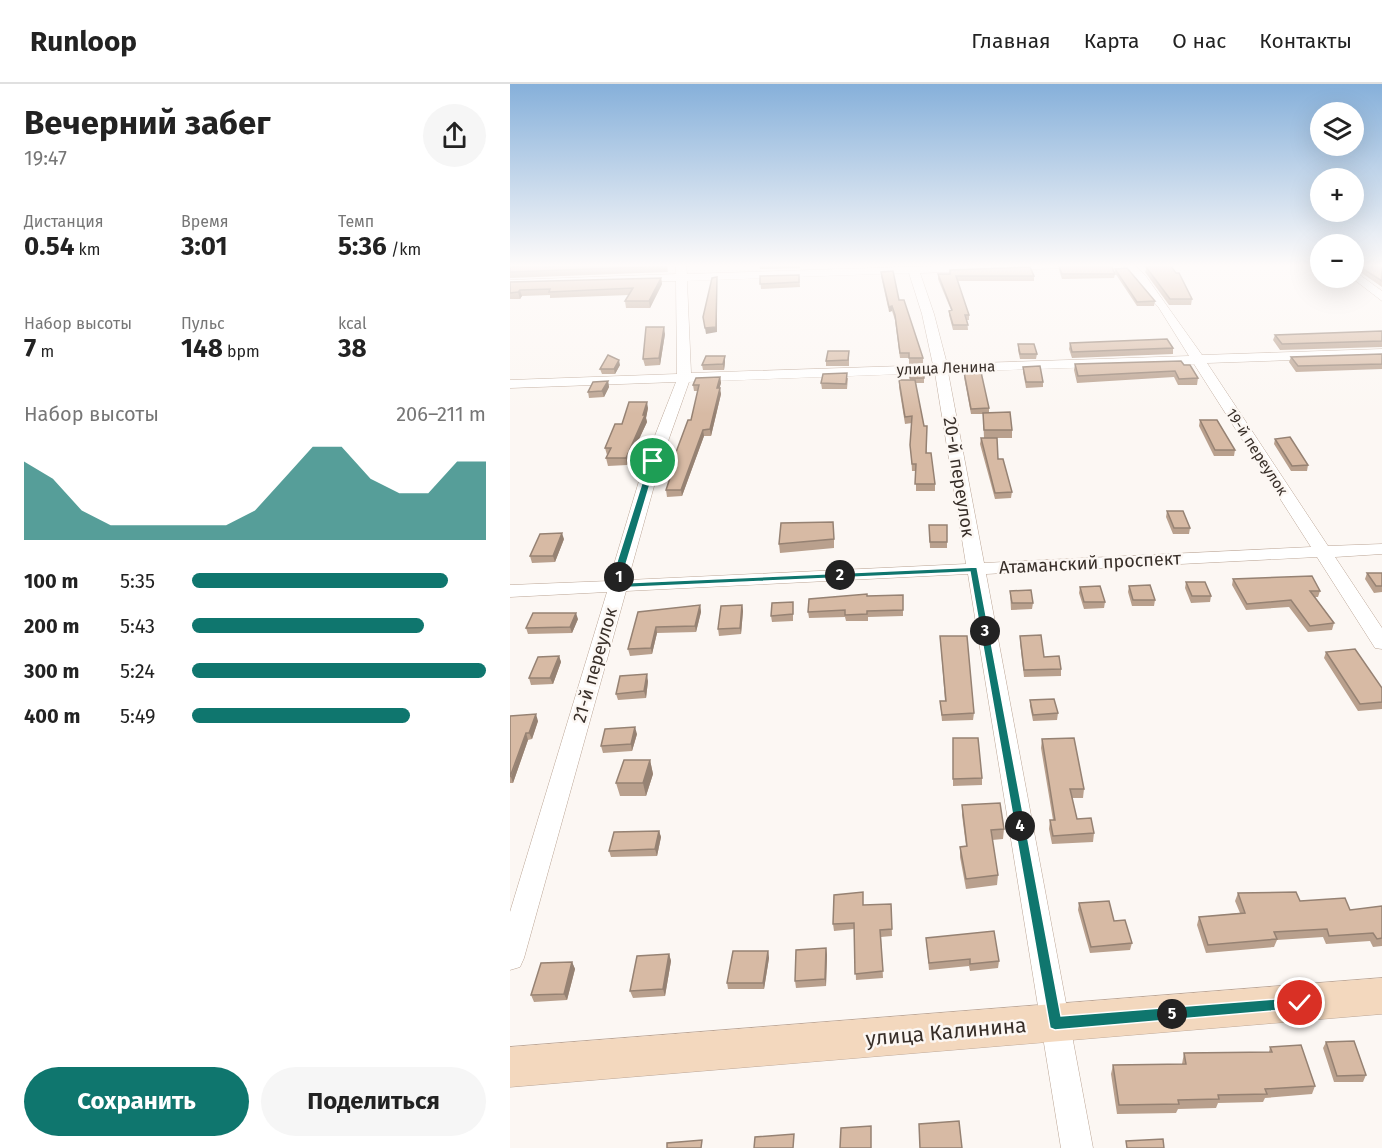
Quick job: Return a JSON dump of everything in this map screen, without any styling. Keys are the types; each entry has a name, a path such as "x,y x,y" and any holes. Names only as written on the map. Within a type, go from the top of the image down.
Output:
{"main road":[{"name":"улица Калинина","path":"510,1067 1382,996"}],"street":[{"name":"21-й переулок","path":"510,958 618,586 619,571 653,461 684,378 683,315"},
{"name":"20-й переулок","path":"928,315 941,369 974,569 1077,1148"},
{"name":"19-й переулок","path":"1169,315 1382,643"},
{"name":"улица Ленина","path":"510,384 1382,353"},
{"name":"Атаманский проспект","path":"510,591 1382,549"}],"building":[{"path":"704,315 716,315 716,327 705,328"},
{"path":"895,315 909,315 923,358 909,358 909,353 900,353"},
{"path":"950,315 969,315 965,315 968,325 953,325"},
{"path":"646,327 664,327 659,358 643,359"},
{"path":"1382,331 1382,341 1282,344 1275,335"},
{"path":"1167,339 1173,348 1072,352 1070,343"},
{"path":"1018,344 1034,344 1037,354 1020,354"},
{"path":"828,351 849,351 848,360 826,361"},
{"path":"1382,354 1382,364 1298,366 1291,357"},
{"path":"608,355 619,360 614,369 600,369"},
{"path":"706,356 725,356 723,364 702,365"},
{"path":"1181,361 1184,365 1190,365 1198,378 1179,379 1175,371 1078,376 1075,364"},
{"path":"1040,366 1043,382 1026,382 1023,367"},
{"path":"924,370 924,378 910,378 910,371"},
{"path":"964,372 981,372 989,408 971,409"},
{"path":"847,373 846,384 821,383 823,374"},
{"path":"720,377 717,388 720,388 710,429 703,430 681,490 666,490 675,463 672,463 688,420 691,420 699,385 693,385 696,378"},
{"path":"899,380 915,380 924,426 927,426 926,453 931,453 935,484 915,484 916,464 912,464 910,445 912,416 905,417"},
{"path":"608,381 602,391 588,392 593,382"},
{"path":"629,402 647,402 643,415 645,415 626,458 606,458 611,448 605,448 615,424 622,424"},
{"path":"1010,412 1012,430 984,430 983,413"},
{"path":"1200,420 1217,420 1235,450 1215,450"},
{"path":"1290,437 1308,465 1292,466 1275,439"},
{"path":"981,438 997,438 998,459 1003,459 1012,492 995,493"},
{"path":"1167,511 1183,511 1190,528 1174,528"},
{"path":"833,522 834,539 779,544 781,523"},
{"path":"929,525 947,525 947,542 930,542"},
{"path":"562,533 553,556 530,556 540,534"},
{"path":"1367,573 1382,573 1382,586 1376,586"},
{"path":"1312,576 1320,591 1310,591 1334,623 1310,626 1291,600 1247,604 1233,579"},
{"path":"1186,582 1205,582 1211,596 1192,596"},
{"path":"1150,585 1155,600 1133,600 1129,586"},
{"path":"1100,586 1105,602 1084,602 1080,587"},
{"path":"1031,590 1033,603 1012,603 1010,591"},
{"path":"867,594 867,596 903,595 903,610 867,611 867,614 845,615 845,610 808,612 809,599"},
{"path":"793,602 793,614 771,616 772,603"},
{"path":"700,605 695,626 656,627 651,648 628,649 638,612"},
{"path":"742,605 740,628 718,629 721,606"},
{"path":"533,613 576,613 570,627 526,628"},
{"path":"1041,635 1044,657 1059,656 1061,669 1024,670 1020,636"},
{"path":"940,636 967,636 974,713 942,715 940,701 946,701"},
{"path":"1355,649 1382,688 1382,702 1360,704 1326,652"},
{"path":"559,656 550,678 529,678 538,657"},
{"path":"647,674 644,691 616,694 620,676"},
{"path":"1054,699 1058,713 1033,715 1030,700"},
{"path":"536,714 529,733 526,733 510,777 510,716"},
{"path":"635,727 631,744 601,746 605,729"},
{"path":"953,738 978,738 982,778 953,779"},
{"path":"1074,738 1084,789 1070,789 1077,819 1091,818 1094,833 1053,836 1050,820 1055,820 1042,739"},
{"path":"624,760 650,760 643,783 616,783"},
{"path":"1000,803 1004,829 991,830 998,875 966,879 960,847 967,846 962,805"},
{"path":"659,831 655,849 609,851 614,832"},
{"path":"863,892 863,905 891,904 892,929 880,930 883,971 855,974 854,923 833,924 834,895"},
{"path":"1296,892 1300,901 1345,898 1350,910 1382,906 1382,938 1377,939 1373,933 1329,936 1327,929 1274,932 1277,939 1208,945 1199,917 1245,913 1238,893"},
{"path":"1109,901 1114,921 1125,920 1132,943 1091,947 1079,903"},
{"path":"994,931 999,961 970,964 970,959 929,963 926,938"},
{"path":"826,948 825,979 795,981 796,950"},
{"path":"733,951 768,951 763,983 727,983"},
{"path":"669,954 663,989 630,991 637,956"},
{"path":"572,962 564,994 531,995 541,963"},
{"path":"1354,1041 1366,1075 1337,1076 1326,1042"},
{"path":"1301,1045 1315,1086 1265,1089 1267,1094 1218,1095 1219,1099 1178,1100 1179,1104 1119,1105 1113,1065 1186,1064 1184,1053 1272,1052 1270,1047"},
{"path":"959,1121 962,1148 920,1148 919,1124"},
{"path":"871,1126 871,1148 840,1148 841,1128"},
{"path":"794,1134 793,1148 754,1148 755,1137"},
{"path":"1163,1139 1164,1148 1127,1148 1126,1141"},
{"path":"702,1140 701,1148 667,1148 667,1143"}],"route":[{"path":"653,461 619,571 618,586 974,569 1055,1023 1300,1003"}]}
